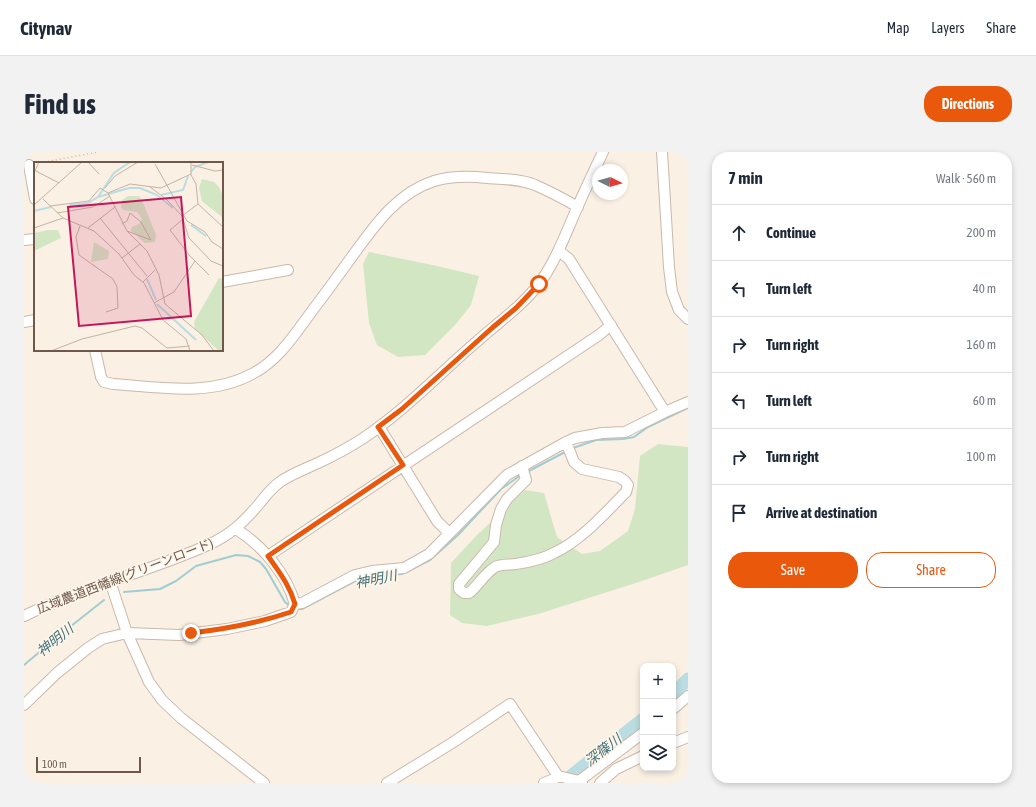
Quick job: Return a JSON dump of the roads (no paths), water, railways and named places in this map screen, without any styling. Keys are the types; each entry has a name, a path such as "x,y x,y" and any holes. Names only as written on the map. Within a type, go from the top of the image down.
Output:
{"street":[{"name":"広域農道西幡線(グリーンロード)","path":"24,616 110,581 145,570 209,544 236,529 279,482 294,473 317,464 343,450 402,409 516,308 539,284 559,251 603,152"},
{"path":"662,152 669,267 672,292 679,310 688,319"},
{"path":"29,165 34,193"},
{"path":"95,351 101,378 104,382 112,384 189,389 220,386 253,374 268,363 289,342 363,242 389,210 401,199 415,190 433,182 448,178 469,176 514,180 534,184 578,207"},
{"path":"24,240 34,239"},
{"path":"559,251 569,259 665,412"},
{"path":"223,282 288,270"},
{"path":"24,322 34,320"},
{"path":"268,556 599,335 611,325"},
{"path":"24,704 57,673 88,648 102,640 127,633 180,635 227,629 265,621 355,575 372,571 404,568 429,554 507,475 523,470 568,446 575,438 602,433 625,432 688,402"},
{"path":"378,427 403,465 436,521 449,533"},
{"path":"523,470 526,480 507,499 501,509 496,526 494,542 459,584 459,588 464,593 469,593 491,570 497,566 537,560 568,546 589,529 626,492 628,485 625,480 582,470 574,462 568,446"},
{"path":"236,529 248,537 268,556 289,585 293,608"},
{"path":"110,581 127,633 149,682 162,700 182,718 264,783"},
{"path":"676,706 688,696"},
{"path":"387,783 452,743 510,704 558,776 580,782 640,735"},
{"path":"676,742 688,737"},
{"path":"600,783 616,769 640,757"},
{"path":"544,783 558,776"}],"waterway":[{"name":"神明川","path":"573,448 596,440 634,437 648,427 688,408"},
{"name":"神明川","path":"527,472 567,451"},
{"name":"神明川","path":"297,609 302,609 357,580 373,576 402,574 430,560 458,535 501,489 521,475"},
{"name":"神明川","path":"124,592 160,589 176,581 196,566 236,555 248,556 260,562 266,569 285,602 291,607"},
{"name":"神明川","path":"24,665 104,600"},
{"name":"深篠川","path":"676,691 688,679"},
{"name":"深篠川","path":"566,783 572,775 640,721"}]}
